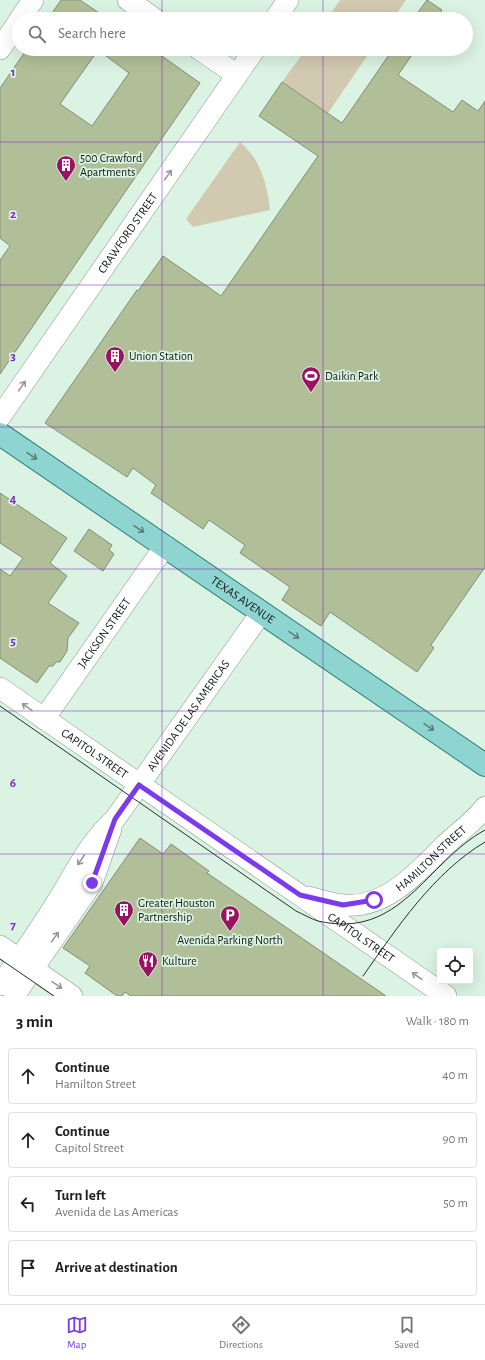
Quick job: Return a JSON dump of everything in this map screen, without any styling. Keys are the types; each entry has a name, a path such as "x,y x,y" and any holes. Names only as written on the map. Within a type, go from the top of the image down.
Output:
{"main road":[{"name":"TEXAS AVENUE","path":"0,434 485,766"}],"street":[{"path":"25,12 33,0"},
{"path":"128,0 145,12"},
{"path":"280,12 288,0"},
{"path":"0,49 12,32"},
{"path":"209,56 237,75"},
{"name":"CRAWFORD STREET","path":"0,418 250,56"},
{"name":"JACKSON STREET","path":"44,719 165,546"},
{"name":"AVENIDA DE LAS AMERICAS","path":"14,996 26,964 78,863 99,834 115,819 261,613"},
{"name":"CAPITOL STREET","path":"0,688 446,996"},
{"name":"HAMILTON STREET","path":"300,895 343,905 374,900 403,886 424,868 485,807"},
{"path":"0,946 72,996"},
{"name":"AVENIDA DE LAS AMERICAS","path":"0,985 26,964"}],"shaded area":[{"path":"340,0 406,0 398,12 332,12"},
{"path":"301,56 367,56 328,113 282,82"},
{"path":"240,142 253,157 262,173 270,210 193,227 186,219"}],"building":[{"path":"61,0 80,0 98,12 53,12"},
{"path":"427,0 442,10 441,12 418,12"},
{"name":"500 Crawford Apartments","path":"22,56 94,56 60,104 92,126 129,73 106,56 162,56 200,83 0,374 0,260 10,246 0,238 0,88"},
{"name":"Daikin Park","path":"388,56 411,56 398,75 453,112 462,100 478,111 485,101 485,567 431,645 434,648 417,672 330,612 321,626 282,600 290,587 240,553 245,545 209,520 203,529 151,493 156,485 133,468 127,477 45,423 137,290 138,291 163,256 221,296 318,156 259,116 282,82 342,123"},
{"path":"0,493 67,538 50,563 67,576 48,603 79,623 68,638 67,651 60,662 56,662 53,666 49,666 37,683 0,658 0,569 10,576 23,558 0,543"},
{"path":"89,529 112,545 109,550 114,554 103,571 74,551"},
{"path":"140,838 163,854 171,844 209,871 207,873 386,996 131,996 125,992 122,996 117,996 85,973 90,966 63,948"}],"tram line":[{"path":"0,706 296,911 318,921 347,924 371,919 391,909 410,895 464,844 485,830"},
{"path":"363,976 389,939 433,885 449,869 485,842"},
{"path":"0,959 54,996"}],"place":[{"name":"500 Crawford Apartments","path":"66,182"},
{"name":"Union Station","path":"115,373"},
{"name":"Daikin Park","path":"311,393"},
{"name":"Greater Houston Partnership","path":"124,927"},
{"name":"Avenida Parking North","path":"230,932"},
{"name":"Kulture","path":"148,978"}],"route":[{"path":"92,883 115,819 139,785 300,895 343,905 352,905 374,900"}]}
